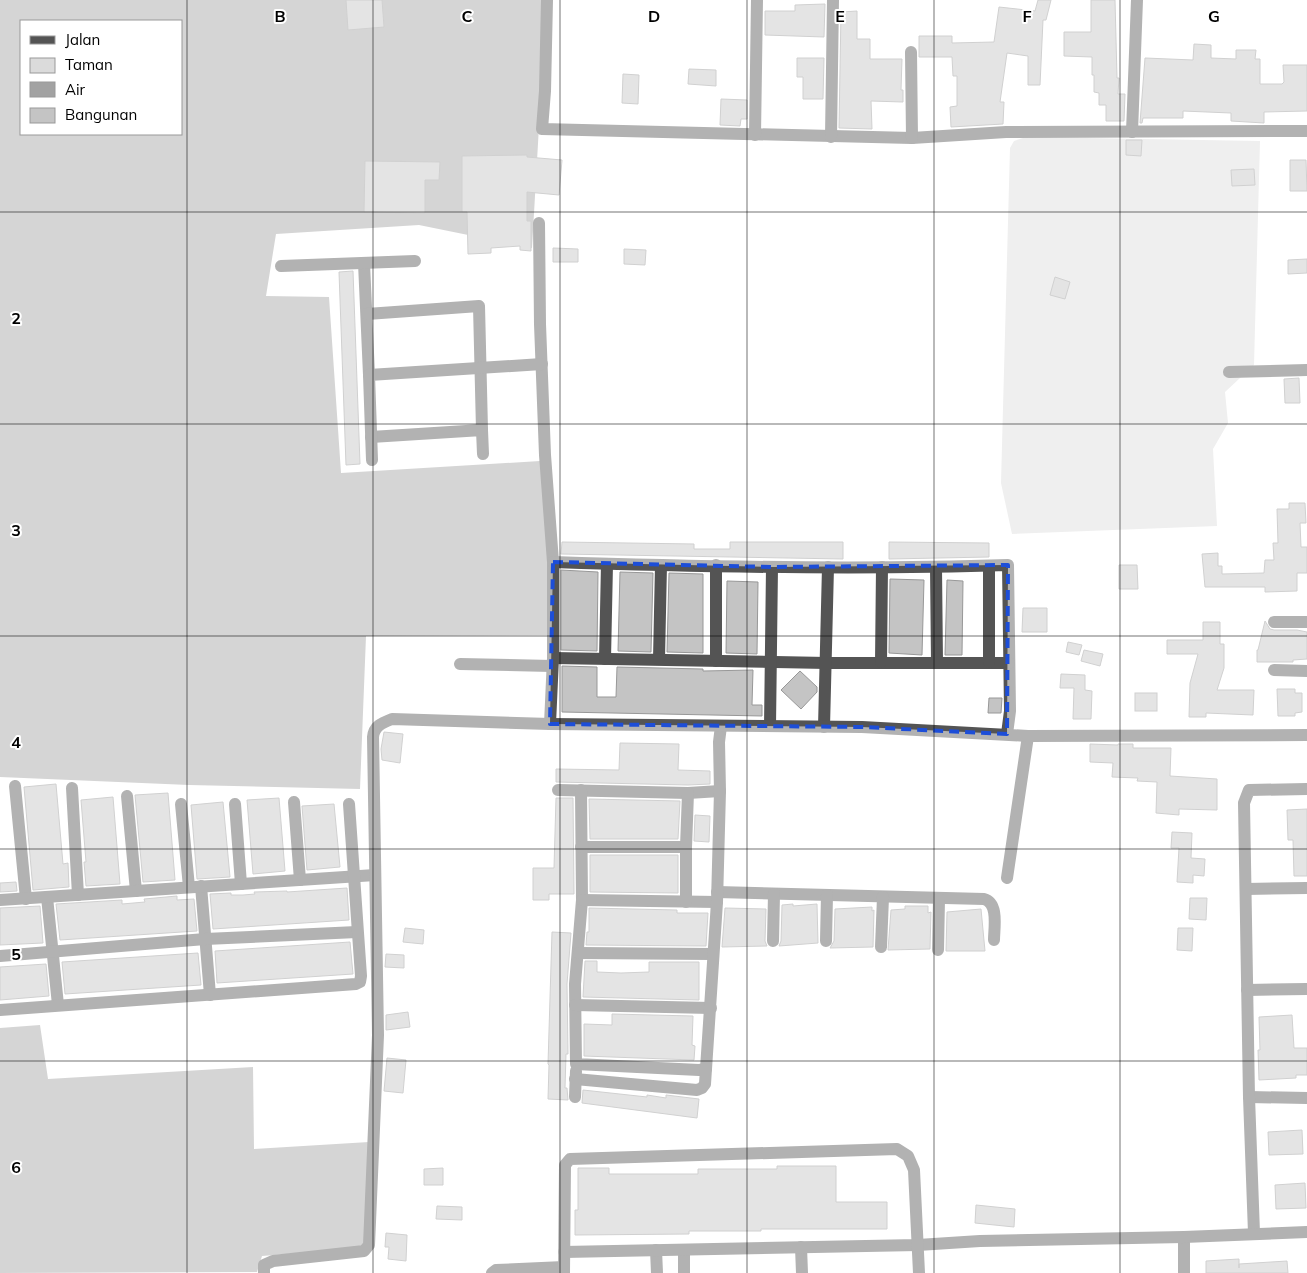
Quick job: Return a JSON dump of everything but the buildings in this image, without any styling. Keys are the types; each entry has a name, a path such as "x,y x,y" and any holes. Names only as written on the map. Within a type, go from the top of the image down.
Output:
{"street":[{"path":"547,0 545,91 542,129 912,138 1006,132 1307,131"},
{"path":"755,135 757,0"},
{"path":"831,137 833,0"},
{"path":"1132,132 1137,0"},
{"path":"911,52 912,138"},
{"path":"539,223 540,324 545,455 553,562 553,662 550,724"},
{"path":"281,266 415,261"},
{"path":"364,263 372,460"},
{"path":"366,314 479,306 482,454"},
{"path":"370,375 542,364"},
{"path":"1229,372 1307,370"},
{"path":"371,437 482,430"},
{"path":"553,562 772,567 1008,565 1010,711 1007,734"},
{"path":"605,658 607,564"},
{"path":"659,659 661,565"},
{"path":"716,565 716,661"},
{"path":"989,566 989,662"},
{"path":"770,726 772,567"},
{"path":"824,727 828,567"},
{"path":"880,662 882,567"},
{"path":"936,567 937,662"},
{"path":"1274,622 1307,622"},
{"path":"460,664 553,662 605,658 827,663 1009,663"},
{"path":"1274,670 1307,670"},
{"path":"264,1273 264,1265 273,1261 364,1251 369,1245 378,1035 372,737 375,728 379,725 392,719 550,724 824,727 1028,736 1307,735"},
{"path":"575,1079 696,1090 706,1084 717,897 720,791 719,742 721,726"},
{"path":"1007,878 1028,736"},
{"path":"15,786 26,899"},
{"path":"72,788 78,895"},
{"path":"1254,1233 1249,1097 1244,803 1250,790 1307,789"},
{"path":"558,790 688,793 720,791"},
{"path":"575,1097 575,984 582,900 581,790"},
{"path":"686,902 688,793"},
{"path":"127,796 136,891"},
{"path":"294,802 300,880"},
{"path":"182,804 205,939 210,995"},
{"path":"235,804 241,884"},
{"path":"0,1010 356,984 360,982 355,876 349,804"},
{"path":"581,847 686,848"},
{"path":"0,900 375,875"},
{"path":"1246,889 1307,888"},
{"path":"582,900 686,902 717,897 774,894 988,900 993,906 994,940"},
{"path":"773,941 774,894"},
{"path":"826,895 826,941"},
{"path":"47,897 58,1006"},
{"path":"881,947 883,897"},
{"path":"938,950 939,899"},
{"path":"0,956 205,939 358,932"},
{"path":"579,953 713,954"},
{"path":"1247,990 1307,989"},
{"path":"575,1005 710,1008"},
{"path":"576,1064 706,1069"},
{"path":"1249,1097 1307,1098"},
{"path":"492,1273 496,1270 564,1270 565,1165 570,1159 897,1149 908,1156 914,1170 919,1273"},
{"path":"564,1252 1184,1237 1307,1232"},
{"path":"1184,1237 1184,1273"},
{"path":"801,1247 802,1273"},
{"path":"656,1250 657,1273"},
{"path":"684,1250 684,1273"}],"highlighted area":[{"path":"553,562 772,567 1008,565 1007,734 862,727 550,724"}],"green space":[{"path":"1026,137 1260,141 1254,365 1225,392 1228,423 1213,449 1217,526 1012,534 1001,483 1010,148 1014,141"}],"water":[{"path":"0,0 543,0 539,126 532,248 419,225 276,234 266,296 329,297 341,473 540,461 549,551 550,635 366,636 360,789 189,785 0,777"},
{"path":"40,1025 48,1079 253,1067 254,1149 369,1142 366,1238 362,1248 262,1256 257,1272 0,1273 0,1028"}]}
